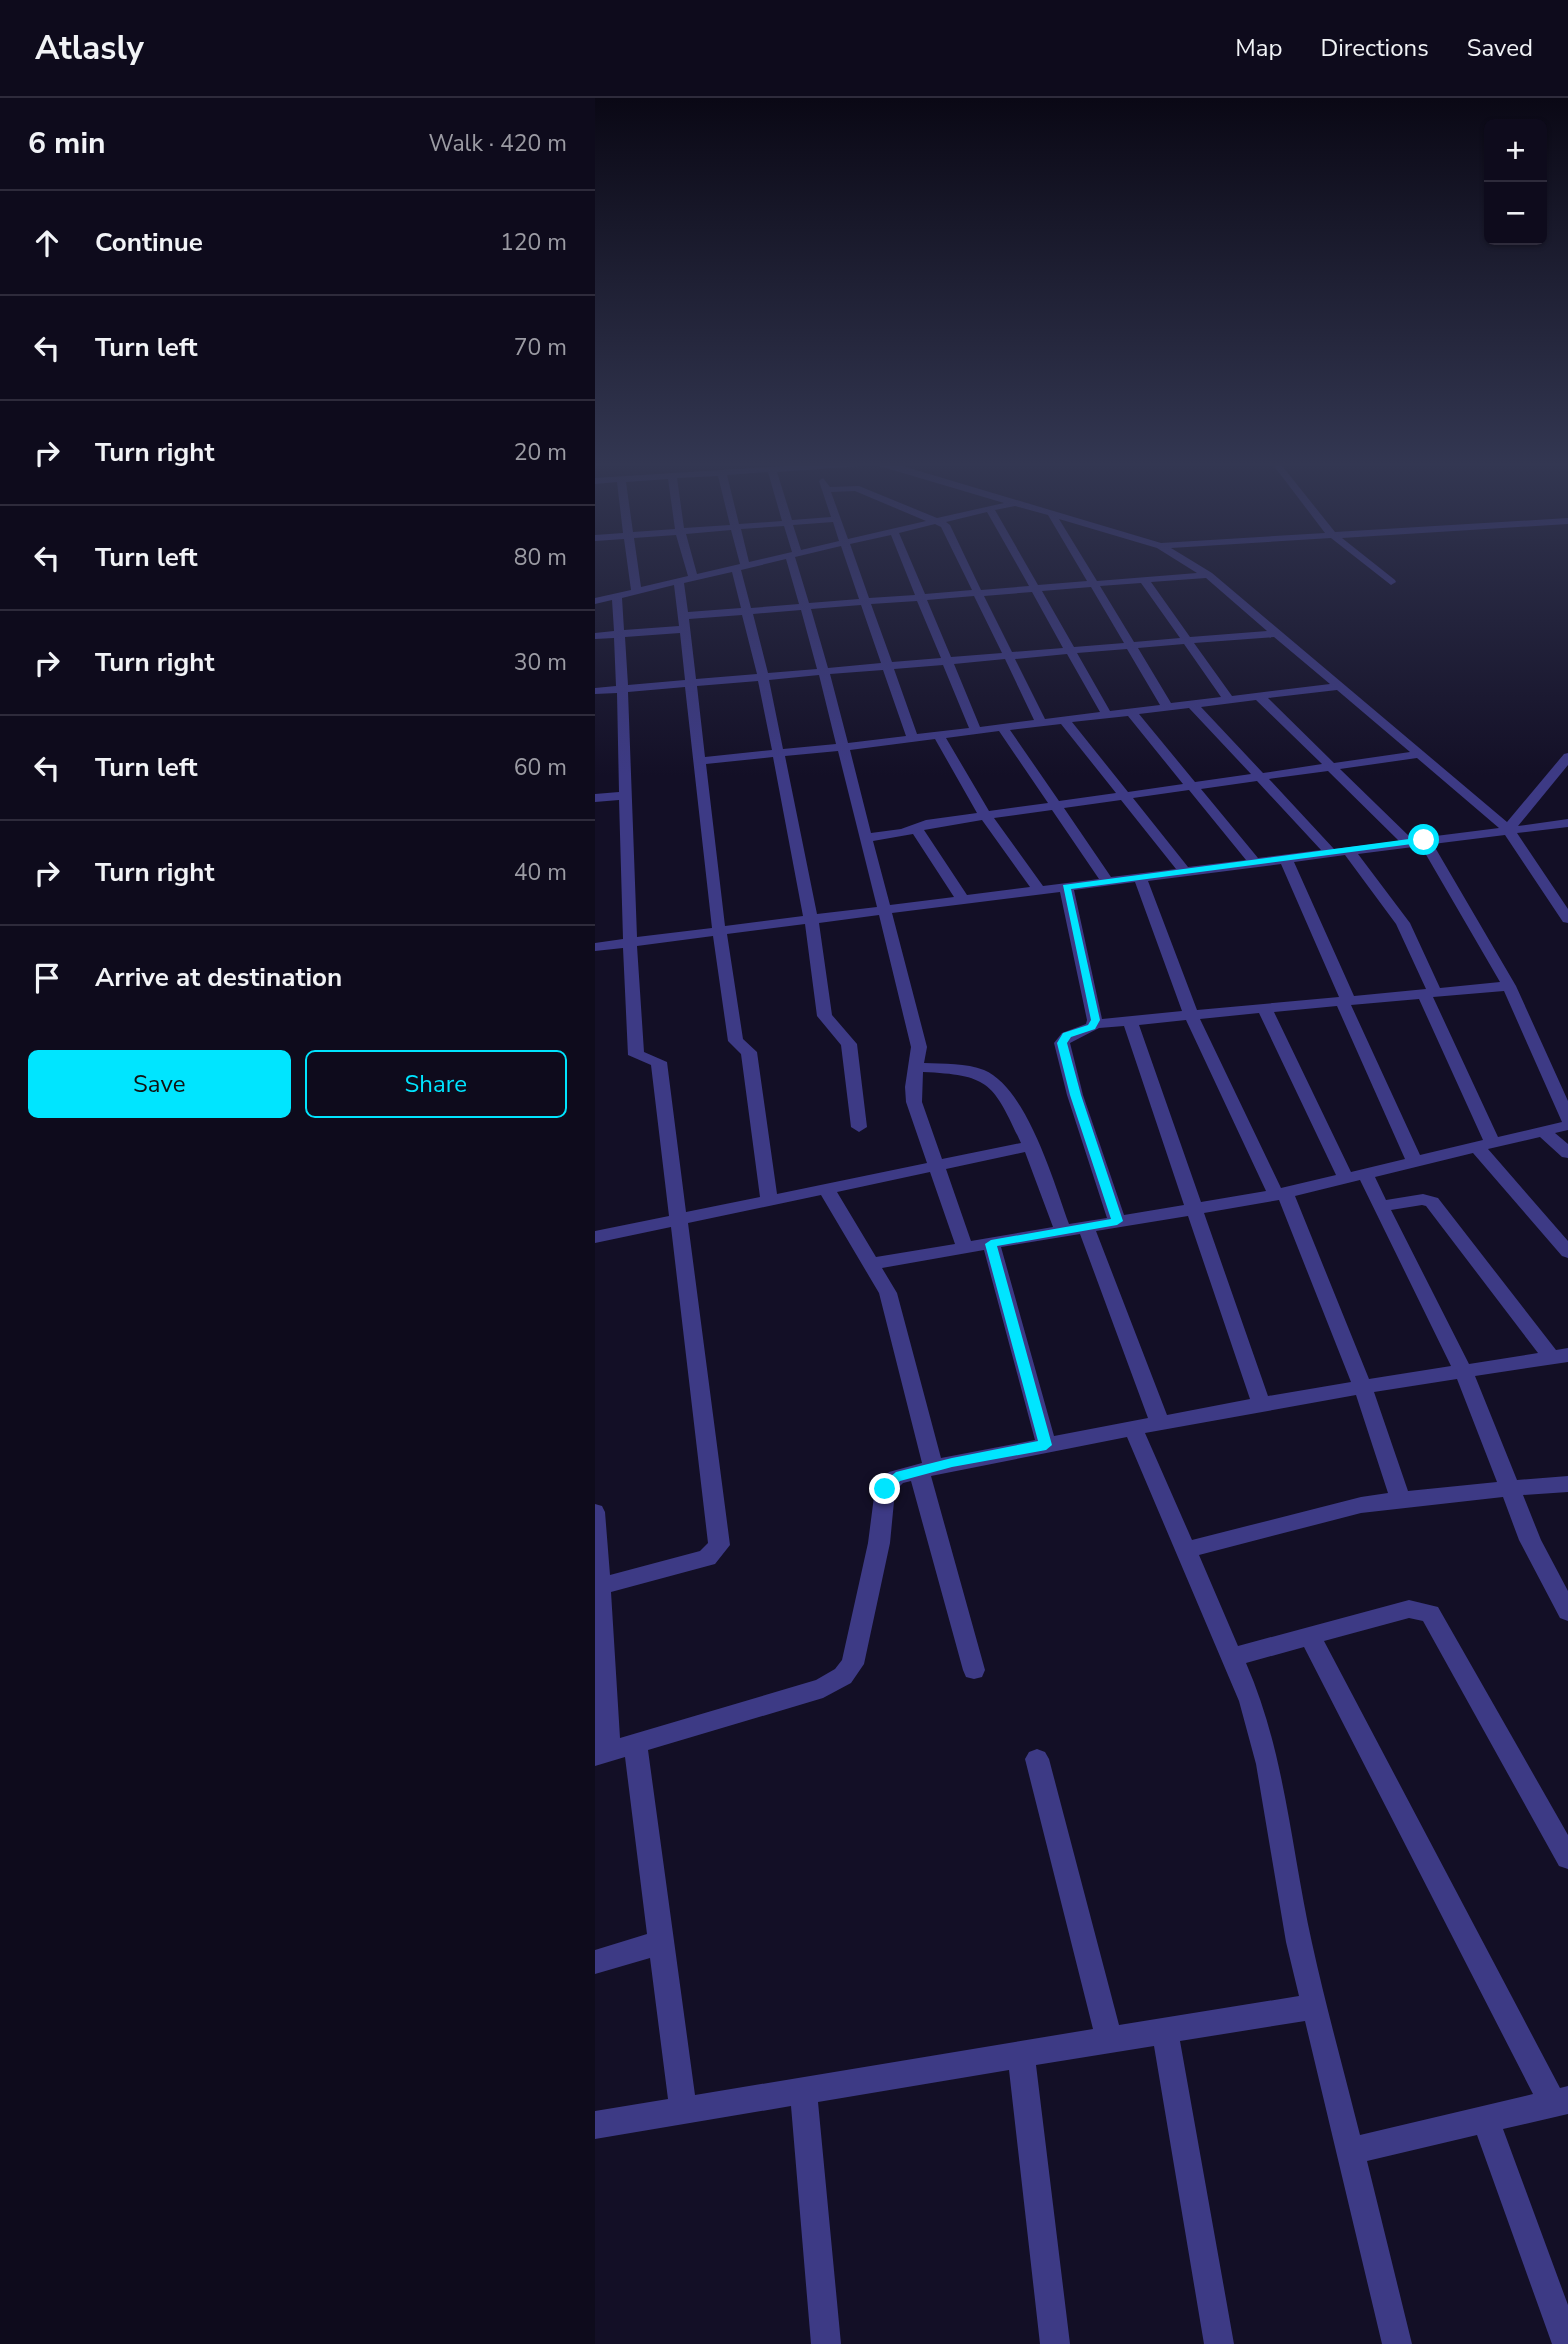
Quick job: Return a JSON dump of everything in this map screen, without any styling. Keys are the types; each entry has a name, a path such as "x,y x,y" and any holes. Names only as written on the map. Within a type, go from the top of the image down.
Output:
{"street":[{"path":"632,567 636,591"},
{"path":"689,567 692,578"},
{"path":"595,601 740,567 811,919 825,1016 849,1044 859,1127"},
{"path":"796,567 919,1048 915,1067 915,1102 965,1248"},
{"path":"854,567 913,739"},
{"path":"909,567 976,731"},
{"path":"966,567 1041,723"},
{"path":"1023,567 1107,715"},
{"path":"1083,567 1168,708"},
{"path":"1194,567 1278,633 1508,829 1568,919"},
{"path":"1372,567 1391,582"},
{"path":"595,636 747,611 1208,575"},
{"path":"1144,580 1229,700"},
{"path":"679,581 719,931 736,1041 749,1052 768,1198"},
{"path":"597,1588 706,1558 719,1545 659,1062 636,1055 628,943 623,688 617,596"},
{"path":"595,691 1278,633"},
{"path":"700,761 940,736 1341,686"},
{"path":"1259,696 1408,842"},
{"path":"1192,705 1257,777 1331,852"},
{"path":"1131,712 1255,863"},
{"path":"1063,720 1185,872"},
{"path":"1003,728 1053,806 1108,882"},
{"path":"940,736 985,815 1039,890"},
{"path":"865,838 926,824 985,815 1420,754"},
{"path":"1508,829 1568,757"},
{"path":"595,798 624,796"},
{"path":"595,947 1568,823"},
{"path":"916,828 963,900"},
{"path":"1424,840 1509,986 1568,1119"},
{"path":"1348,850 1403,923 1485,1145 1568,1252"},
{"path":"1286,859 1415,1162"},
{"path":"1140,878 1191,1015 1281,1194 1363,1387 1400,1500"},
{"path":"1066,887 1095,1024"},
{"path":"1117,1221 1075,1095 1062,1043 1067,1035 1095,1024 1509,986"},
{"path":"1264,1008 1346,1178"},
{"path":"1130,1021 1196,1207 1261,1404"},
{"path":"915,1067 983,1075 1010,1105 1031,1146 1063,1231"},
{"path":"870,1264 1281,1194 1568,1125"},
{"path":"1543,1131 1568,1153"},
{"path":"595,1237 768,1198 1031,1146"},
{"path":"1365,1174 1463,1371 1529,1540 1568,1612"},
{"path":"825,1187 888,1293 897,1319 926,1469 974,1670"},
{"path":"1381,1206 1423,1199 1432,1202 1559,1356"},
{"path":"1086,1227 1160,1423"},
{"path":"991,1244 1046,1445"},
{"path":"595,1512 602,1754 823,1688 843,1676 853,1664 879,1543 885,1489 896,1477 1261,1404 1559,1356"},
{"path":"1133,1428 1251,1701 1268,1763 1299,1942 1397,2344"},
{"path":"1186,1550 1318,1514 1400,1500 1568,1484"},
{"path":"1232,1657 1409,1609 1430,1613 1568,1858"},
{"path":"1310,1636 1561,2102 1350,2151"},
{"path":"635,1744 683,2110"},
{"path":"1037,1759 1109,2040"},
{"path":"595,1962 661,1942"},
{"path":"595,2125 1314,2006"},
{"path":"1165,2031 1219,2344"},
{"path":"1021,2055 1055,2344"},
{"path":"803,2091 826,2344"},
{"path":"1486,2120 1567,2344"}],"route":[{"path":"885,1489 888,1482 896,1477 952,1462 1046,1445 991,1244 1117,1221 1075,1095 1062,1043 1067,1035 1095,1024 1066,887 1424,840"}]}
